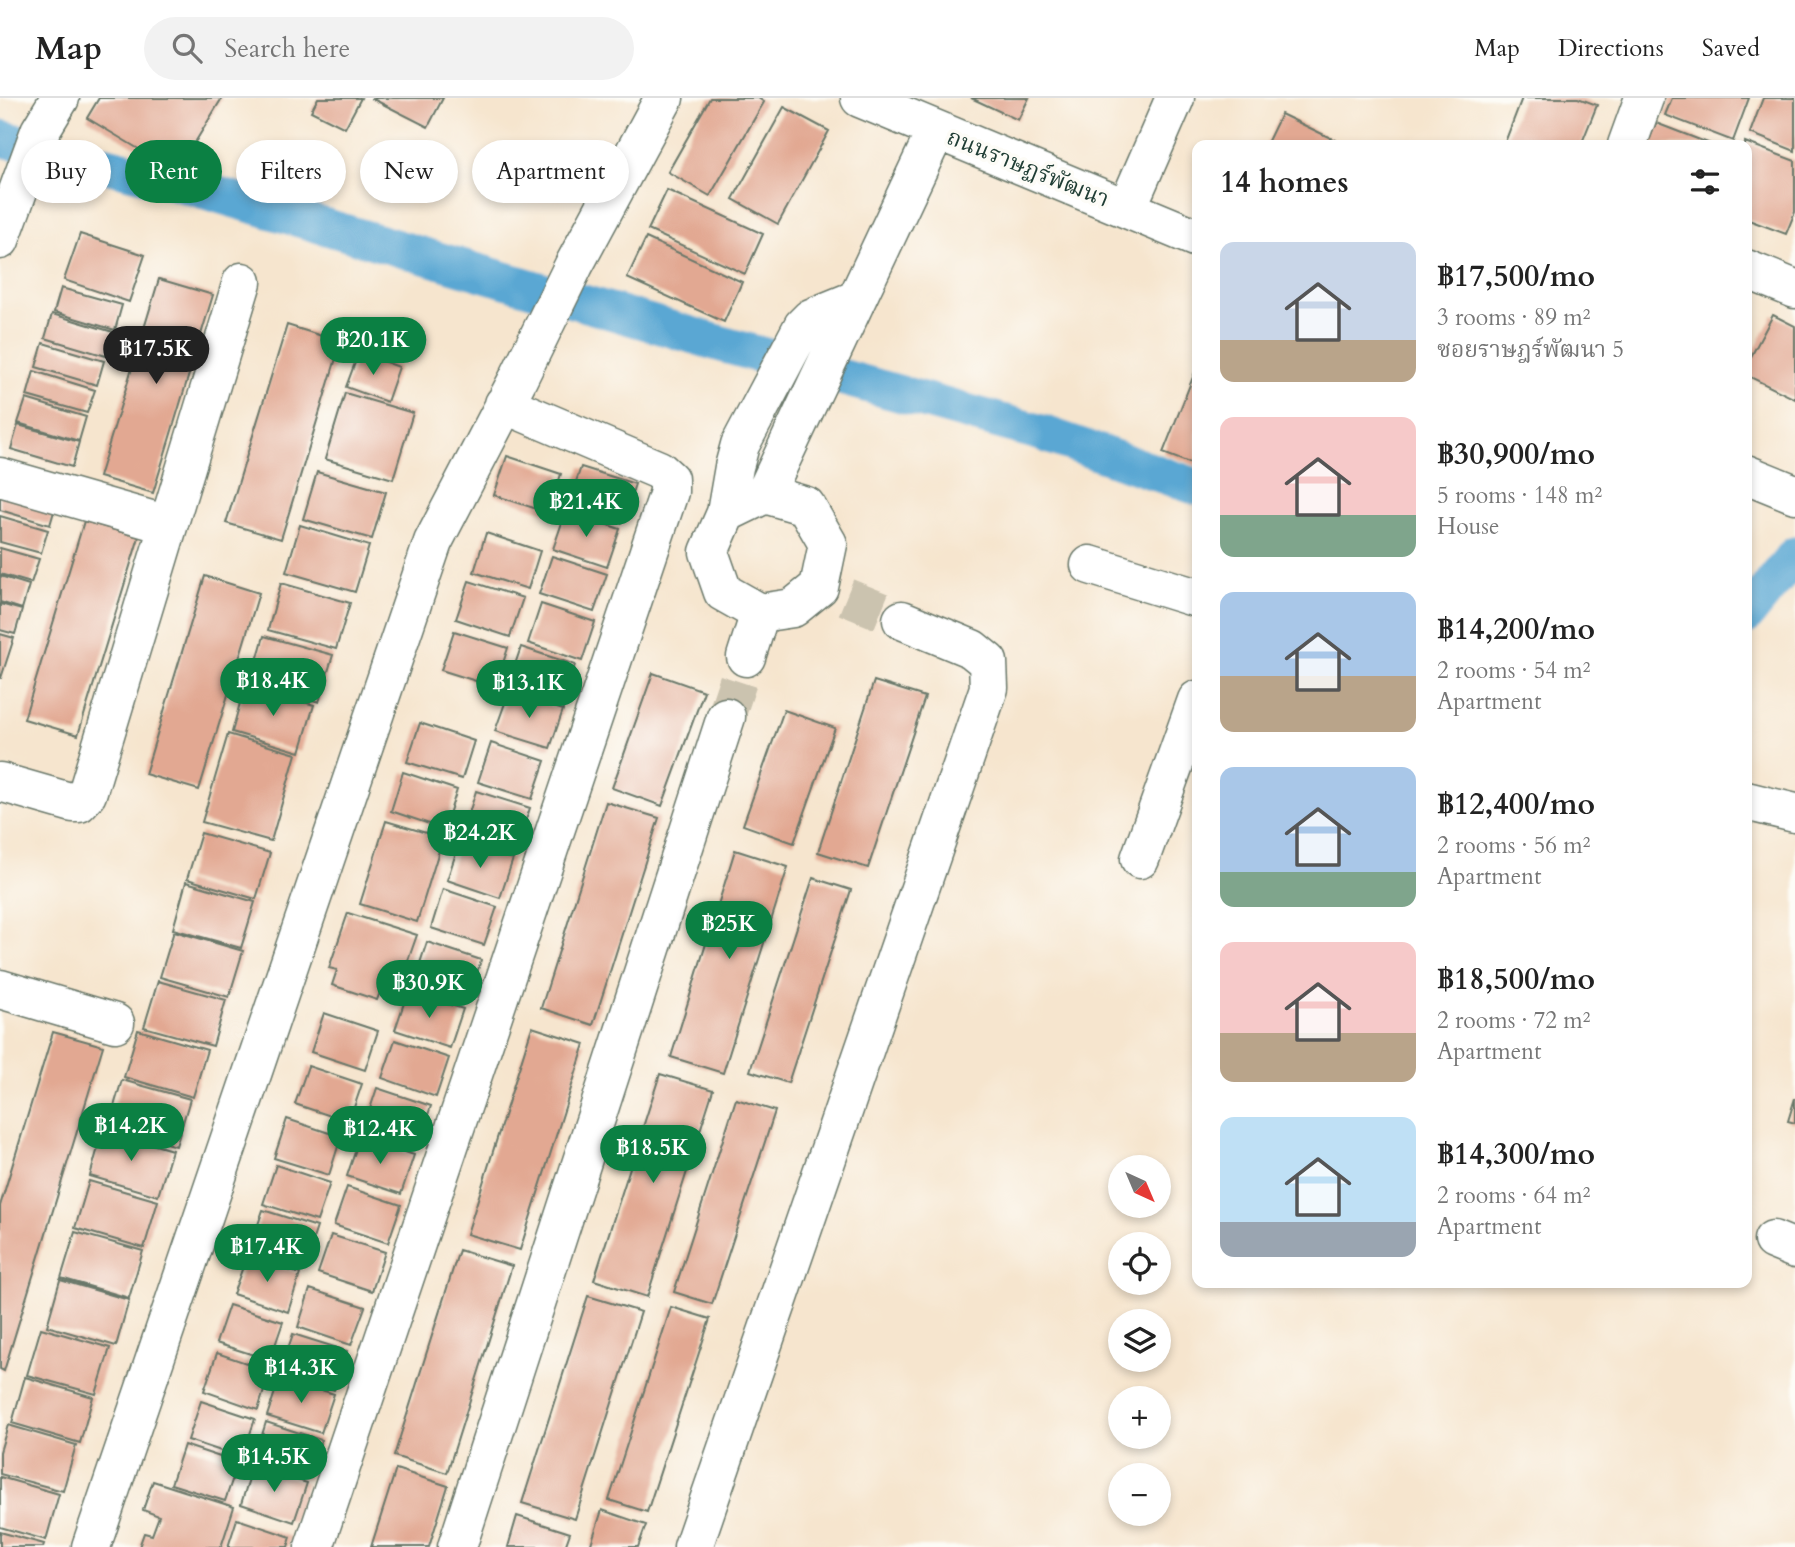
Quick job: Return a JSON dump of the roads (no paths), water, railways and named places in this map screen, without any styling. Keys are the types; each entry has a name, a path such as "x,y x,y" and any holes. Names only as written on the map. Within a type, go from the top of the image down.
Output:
{"street":[{"path":"91,1547 433,542 574,265 664,98"},
{"name":"ถนนราษฏร์พัฒนา","path":"860,98 1192,236"},
{"path":"1127,208 1175,98"},
{"path":"1629,140 1644,98"},
{"path":"0,240 47,109"},
{"path":"726,513 765,494 936,131"},
{"path":"1752,272 1795,289"},
{"path":"0,782 73,803 79,803 87,794 242,282"},
{"path":"765,494 806,506 828,544 832,592 793,608 760,613 723,592 709,551 726,513 740,445 803,326 811,318 849,314"},
{"path":"314,1547 669,492 669,480 659,470 504,404"},
{"path":"0,477 168,526"},
{"path":"1752,477 1793,494"},
{"path":"1090,565 1192,596"},
{"path":"746,657 760,613"},
{"path":"693,1547 989,688 988,662 972,649 902,620"},
{"path":"1140,859 1192,714"},
{"path":"457,1547 726,717"},
{"path":"1752,802 1795,813"},
{"path":"3,1000 115,1023"}],"waterway":[{"path":"0,138 178,183 725,345 1042,433 1192,485"},
{"path":"1752,609 1795,555"}],"tunnel":[{"path":"846,597 902,620"},
{"path":"726,717 746,657"}]}
